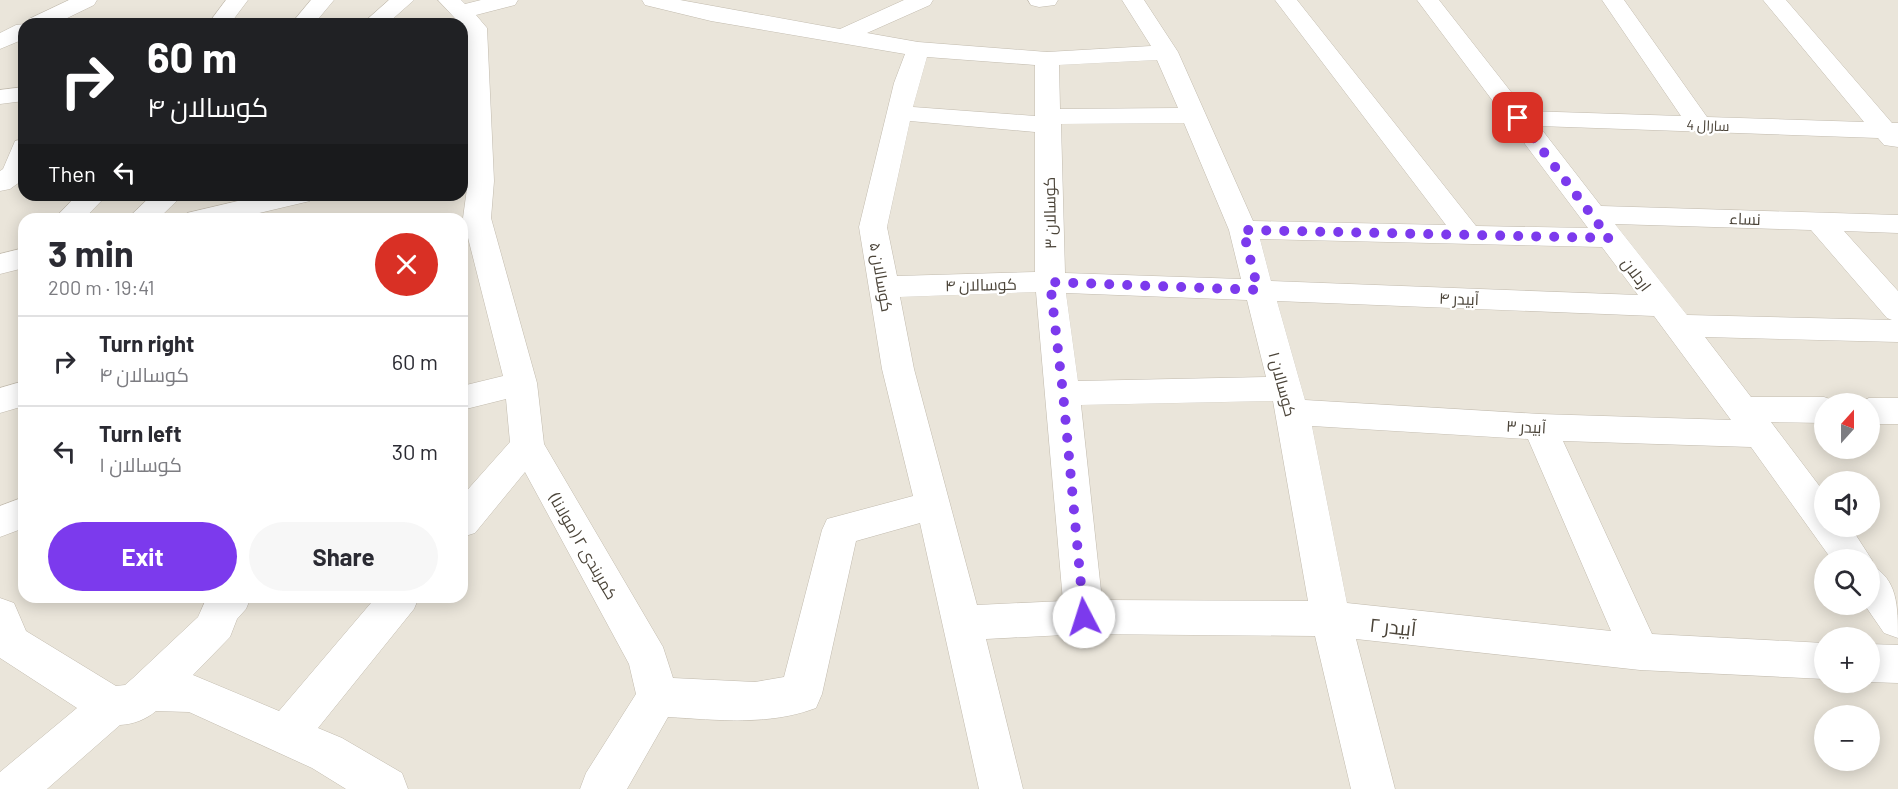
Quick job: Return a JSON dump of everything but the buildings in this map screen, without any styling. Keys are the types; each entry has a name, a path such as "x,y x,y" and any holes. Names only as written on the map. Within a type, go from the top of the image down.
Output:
{"street":[{"path":"49,18 86,0"},
{"path":"224,18 237,0"},
{"path":"307,18 322,0"},
{"path":"380,18 403,0"},
{"path":"455,6 507,0"},
{"path":"653,0 765,24 845,35 918,49 1047,59 1166,52"},
{"path":"873,0 913,4"},
{"path":"1039,0 1047,0"},
{"name":"کوسالان ۱","path":"1133,0 1166,52 1243,230 1288,400 1331,619 1373,789"},
{"path":"1286,0 1468,235"},
{"name":"اردلان","path":"1428,0 1814,506"},
{"path":"1613,0 1701,125"},
{"path":"1774,0 1894,136"},
{"path":"845,35 913,4"},
{"name":"کمربندی ۲ (مولانا)","path":"455,6 466,18"},
{"name":"کمربندی ۲ (مولانا)","path":"468,20 476,28 469,69 471,143 481,181 469,221 521,383 527,444 649,660 657,697"},
{"path":"0,42 18,33"},
{"name":"کوسالان ۵","path":"918,49 906,83 873,227 898,369 1001,789"},
{"name":"کوسالان ۳","path":"1047,59 1050,282 1084,617"},
{"path":"0,97 18,95"},
{"path":"899,113 1048,121 1194,115"},
{"name":"سارال 4","path":"1518,118 1894,136"},
{"path":"0,143 18,140"},
{"path":"0,183 15,172 18,164"},
{"path":"74,213 87,201"},
{"path":"148,213 162,201"},
{"path":"223,213 274,201"},
{"name":"نساء","path":"1591,214 1898,224"},
{"path":"1820,220 1898,311"},
{"path":"1243,230 1609,238"},
{"path":"0,264 18,260"},
{"name":"کوسالان ۴","path":"884,287 1050,282 1258,290"},
{"name":"آبیدر ۴","path":"1258,290 1898,331"},
{"path":"468,396 521,383"},
{"name":"آبیدر ۳","path":"1063,393 1288,400 1540,427 1761,434"},
{"path":"0,401 18,395"},
{"path":"1740,409 1814,410"},
{"path":"1880,411 1898,411"},
{"path":"1540,427 1640,652"},
{"path":"468,515 527,444"},
{"path":"602,789 657,697 755,702 801,694 840,530 933,505"},
{"path":"0,522 18,514"},
{"path":"1880,596 1898,621"},
{"path":"14,789 130,699 216,625 218,612 226,603"},
{"path":"286,734 395,603"},
{"name":"آبیدر ۲","path":"962,623 1084,617 1331,619 1640,652 1814,661"},
{"path":"4,636 130,699 191,693 327,753 386,789"},
{"path":"1880,663 1898,664"}],"shaded area":[{"path":"0,0 1898,0 1898,789 0,789"}],"route":[{"path":"1084,617 1050,282 1258,290 1243,230 1609,238 1518,118"}]}
